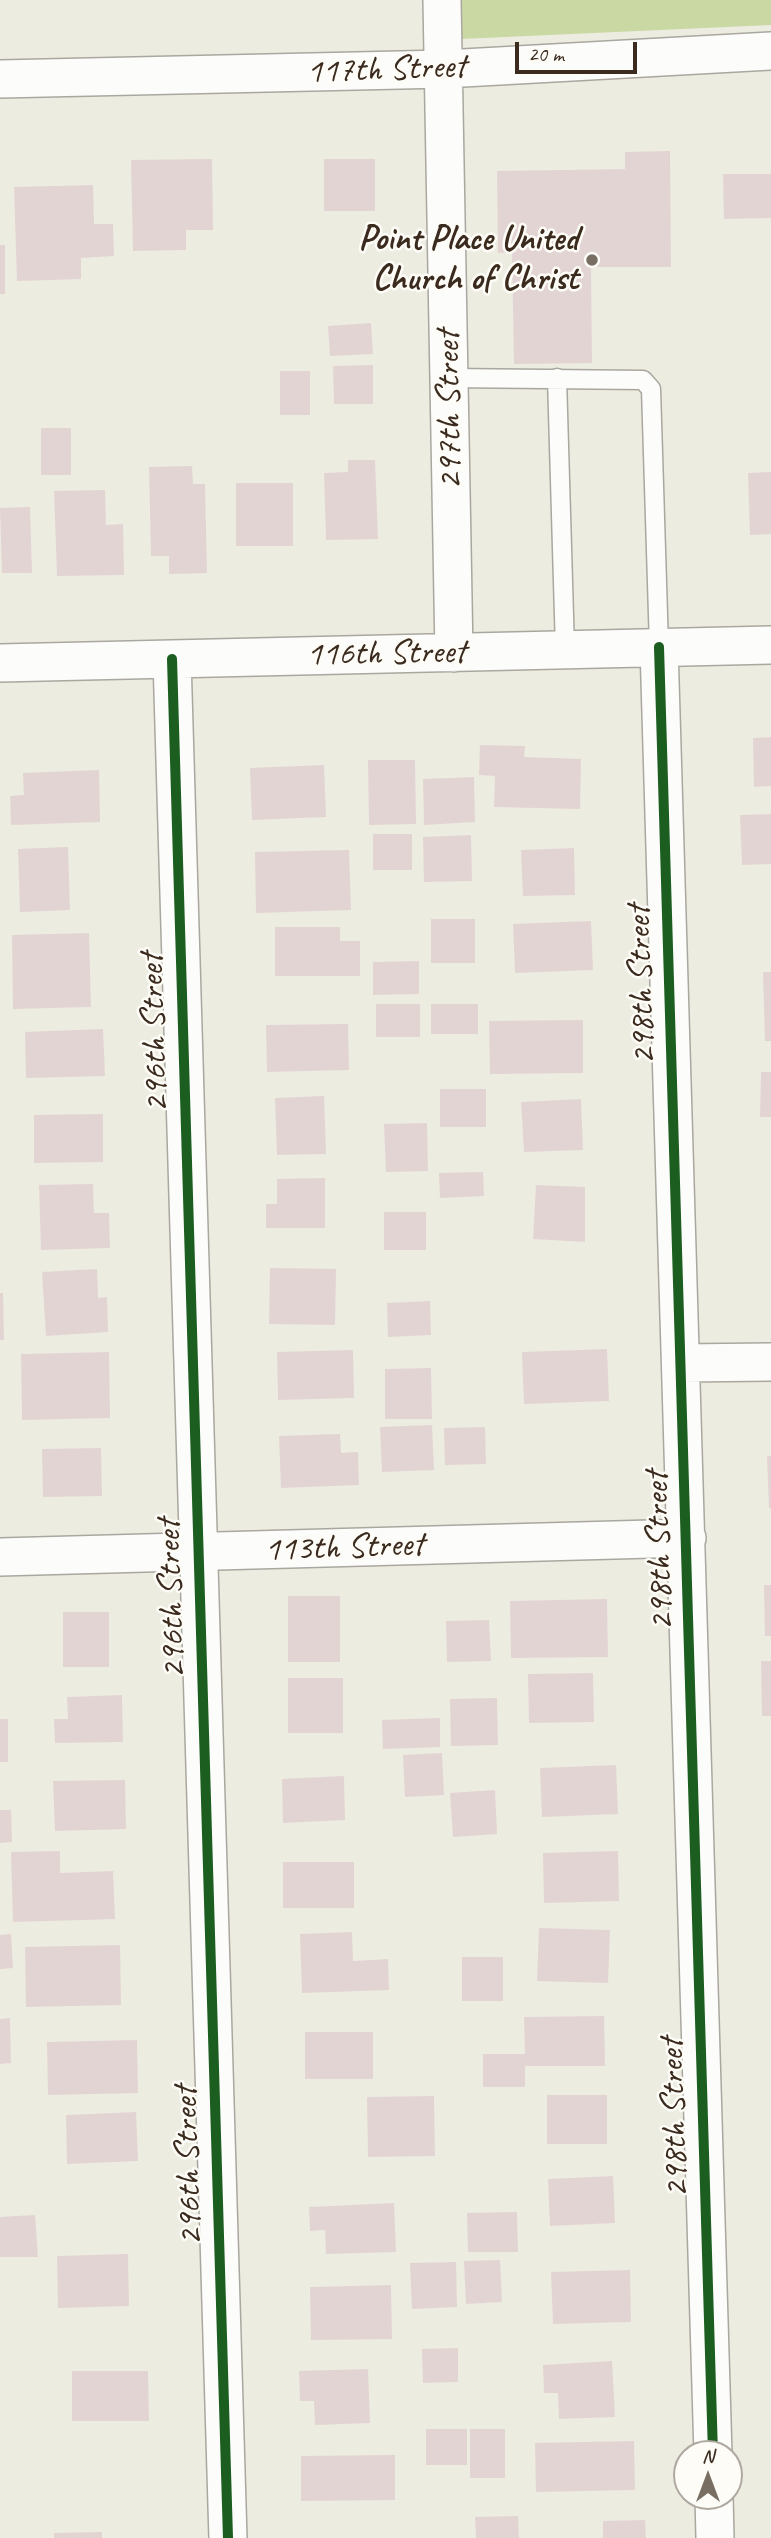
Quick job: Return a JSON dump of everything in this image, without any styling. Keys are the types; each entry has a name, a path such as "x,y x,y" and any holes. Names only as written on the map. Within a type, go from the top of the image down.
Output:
{"street":[{"name":"297th Street","path":"442,0 454,653"},
{"name":"117th Street","path":"0,79 445,69 771,51"},
{"name":"116th Street","path":"0,663 771,645"},
{"name":"298th Street","path":"659,647 713,2440"},
{"name":"296th Street","path":"172,659 228,2538"},
{"path":"682,1363 771,1362"},
{"name":"113th Street","path":"0,1557 687,1538"},
{"path":"714,2510 715,2538"}],"lane":[{"path":"449,377 643,380 651,388 659,647"},
{"path":"557,378 565,650"}],"green space":[{"path":"460,0 771,0 771,25 461,39"}],"building":[{"name":"Point Place United Church of Christ","path":"670,151 671,267 591,267 592,363 514,364 512,252 498,253 497,171 625,169 625,152"},
{"path":"212,159 213,230 186,230 186,250 133,251 131,160"},
{"path":"324,159 375,159 375,211 324,211"},
{"path":"723,174 771,174 771,218 724,219"},
{"path":"93,185 94,224 113,224 114,256 81,258 81,279 17,281 14,187"},
{"path":"0,245 5,245 5,294 0,294"},
{"path":"371,323 373,354 330,356 328,326"},
{"path":"373,365 373,404 334,404 333,366"},
{"path":"280,371 310,371 310,415 280,415"},
{"path":"41,428 71,428 71,475 41,475"},
{"path":"348,460 375,460 378,539 326,540 324,473 348,472"},
{"path":"192,466 193,484 205,484 207,573 169,574 169,556 151,556 149,467"},
{"path":"771,472 771,534 750,535 748,473"},
{"path":"236,483 293,483 293,546 236,546"},
{"path":"105,490 106,525 123,524 124,575 57,576 54,491"},
{"path":"30,507 32,573 2,573 0,508"},
{"path":"771,737 771,786 754,787 753,738"},
{"path":"480,745 525,746 524,757 581,759 580,809 494,807 495,776 479,775"},
{"path":"368,760 415,760 416,824 369,825"},
{"path":"324,765 326,817 252,820 250,768"},
{"path":"99,770 100,822 11,825 10,796 24,795 23,773"},
{"path":"474,777 475,822 424,825 423,779"},
{"path":"771,814 771,864 742,865 740,815"},
{"path":"373,834 412,834 412,870 373,870"},
{"path":"471,835 472,881 424,882 423,837"},
{"path":"68,847 70,910 20,912 18,849"},
{"path":"574,848 575,895 523,896 521,850"},
{"path":"349,850 351,910 256,913 255,852"},
{"path":"431,919 475,919 475,963 431,963"},
{"path":"591,921 593,970 515,973 513,924"},
{"path":"275,927 340,927 340,941 360,941 360,976 275,976"},
{"path":"89,933 91,1007 13,1009 12,935"},
{"path":"419,961 419,994 373,995 373,962"},
{"path":"763,972 771,972 771,1041 765,1041"},
{"path":"376,1004 420,1004 420,1037 376,1037"},
{"path":"431,1004 478,1004 478,1034 431,1034"},
{"path":"583,1020 583,1073 490,1074 489,1021"},
{"path":"348,1024 349,1070 267,1072 266,1025"},
{"path":"103,1029 105,1076 26,1078 25,1032"},
{"path":"761,1072 771,1072 771,1117 760,1117"},
{"path":"440,1089 486,1089 486,1127 440,1127"},
{"path":"324,1096 326,1154 277,1155 275,1098"},
{"path":"581,1099 583,1150 524,1152 521,1102"},
{"path":"103,1114 103,1162 34,1163 34,1115"},
{"path":"427,1123 428,1171 386,1172 384,1124"},
{"path":"483,1172 484,1196 440,1198 439,1173"},
{"path":"325,1178 325,1228 266,1228 266,1204 277,1204 277,1179"},
{"path":"93,1184 94,1213 109,1213 110,1248 41,1250 39,1185"},
{"path":"536,1185 585,1187 585,1242 533,1239"},
{"path":"384,1212 426,1212 426,1250 384,1250"},
{"path":"270,1268 336,1269 335,1325 269,1324"},
{"path":"97,1269 98,1298 107,1297 108,1332 46,1336 42,1272"},
{"path":"0,1293 3,1293 4,1340 0,1340"},
{"path":"430,1301 431,1335 388,1337 387,1303"},
{"path":"607,1349 609,1401 524,1404 522,1352"},
{"path":"353,1350 354,1398 278,1400 277,1352"},
{"path":"109,1352 110,1418 22,1420 21,1354"},
{"path":"431,1368 432,1419 385,1419 385,1369"},
{"path":"432,1425 434,1470 382,1472 380,1427"},
{"path":"485,1427 486,1464 445,1465 444,1428"},
{"path":"340,1434 341,1453 358,1452 359,1485 281,1488 279,1436"},
{"path":"101,1448 102,1496 43,1497 42,1449"},
{"path":"767,1456 771,1456 771,1508 769,1508"},
{"path":"764,1585 771,1585 771,1636 765,1636"},
{"path":"288,1596 340,1596 340,1662 288,1662"},
{"path":"607,1599 608,1657 511,1658 510,1601"},
{"path":"63,1612 109,1612 109,1667 63,1667"},
{"path":"489,1620 491,1661 447,1662 446,1621"},
{"path":"761,1661 771,1661 771,1716 762,1716"},
{"path":"593,1673 594,1722 529,1723 528,1674"},
{"path":"288,1678 343,1678 343,1733 288,1733"},
{"path":"122,1695 123,1742 55,1743 54,1719 68,1719 67,1697"},
{"path":"497,1698 498,1745 451,1746 450,1699"},
{"path":"440,1718 440,1747 383,1749 382,1720"},
{"path":"0,1719 8,1719 8,1762 0,1762"},
{"path":"442,1753 444,1795 405,1797 403,1755"},
{"path":"616,1765 618,1814 542,1817 540,1768"},
{"path":"344,1776 345,1820 283,1823 282,1779"},
{"path":"125,1780 126,1829 55,1831 53,1781"},
{"path":"495,1790 497,1834 453,1837 450,1793"},
{"path":"0,1810 11,1810 12,1842 0,1843"},
{"path":"60,1851 60,1873 113,1871 115,1919 13,1922 11,1852"},
{"path":"618,1851 619,1901 544,1903 543,1853"},
{"path":"283,1862 354,1862 354,1908 283,1908"},
{"path":"539,1928 610,1930 608,1983 537,1981"},
{"path":"352,1932 353,1961 388,1959 389,1990 302,1993 300,1934"},
{"path":"11,1934 13,1968 0,1969 0,1935"},
{"path":"120,1945 121,2005 26,2007 25,1947"},
{"path":"462,1957 503,1957 503,2001 462,2001"},
{"path":"604,2016 605,2066 525,2066 525,2087 483,2087 483,2054 525,2054 524,2017"},
{"path":"10,2018 11,2063 0,2064 0,2019"},
{"path":"305,2032 373,2032 373,2079 305,2079"},
{"path":"137,2040 138,2093 48,2095 47,2042"},
{"path":"547,2095 607,2095 607,2144 547,2144"},
{"path":"434,2096 435,2156 368,2157 367,2097"},
{"path":"136,2112 138,2161 67,2164 66,2115"},
{"path":"613,2176 615,2223 550,2226 548,2179"},
{"path":"394,2203 396,2252 326,2254 325,2230 310,2231 309,2207"},
{"path":"517,2212 518,2252 468,2252 467,2213"},
{"path":"35,2215 38,2257 0,2257 0,2217"},
{"path":"128,2254 129,2306 58,2308 57,2256"},
{"path":"500,2260 502,2302 466,2304 464,2261"},
{"path":"456,2262 457,2307 412,2309 410,2263"},
{"path":"630,2270 631,2322 553,2324 551,2272"},
{"path":"391,2285 392,2339 311,2340 310,2287"},
{"path":"458,2348 458,2382 423,2383 422,2349"},
{"path":"612,2361 615,2417 559,2419 558,2393 544,2393 543,2365"},
{"path":"368,2369 370,2423 315,2425 314,2401 300,2401 299,2371"},
{"path":"72,2371 148,2371 149,2421 72,2421"},
{"path":"426,2429 467,2429 467,2465 426,2465"},
{"path":"470,2429 505,2429 505,2478 470,2478"},
{"path":"634,2441 635,2490 536,2492 535,2443"},
{"path":"395,2455 395,2500 301,2501 301,2456"},
{"path":"518,2516 519,2538 476,2538 475,2517"},
{"path":"645,2520 646,2538 603,2538 603,2521"},
{"path":"102,2532 102,2538 54,2538 54,2533"}],"cycle path":[{"path":"659,647 713,2440"},
{"path":"172,659 228,2538"}],"place":[{"name":"Point Place United Church of Christ","path":"592,260"}]}
